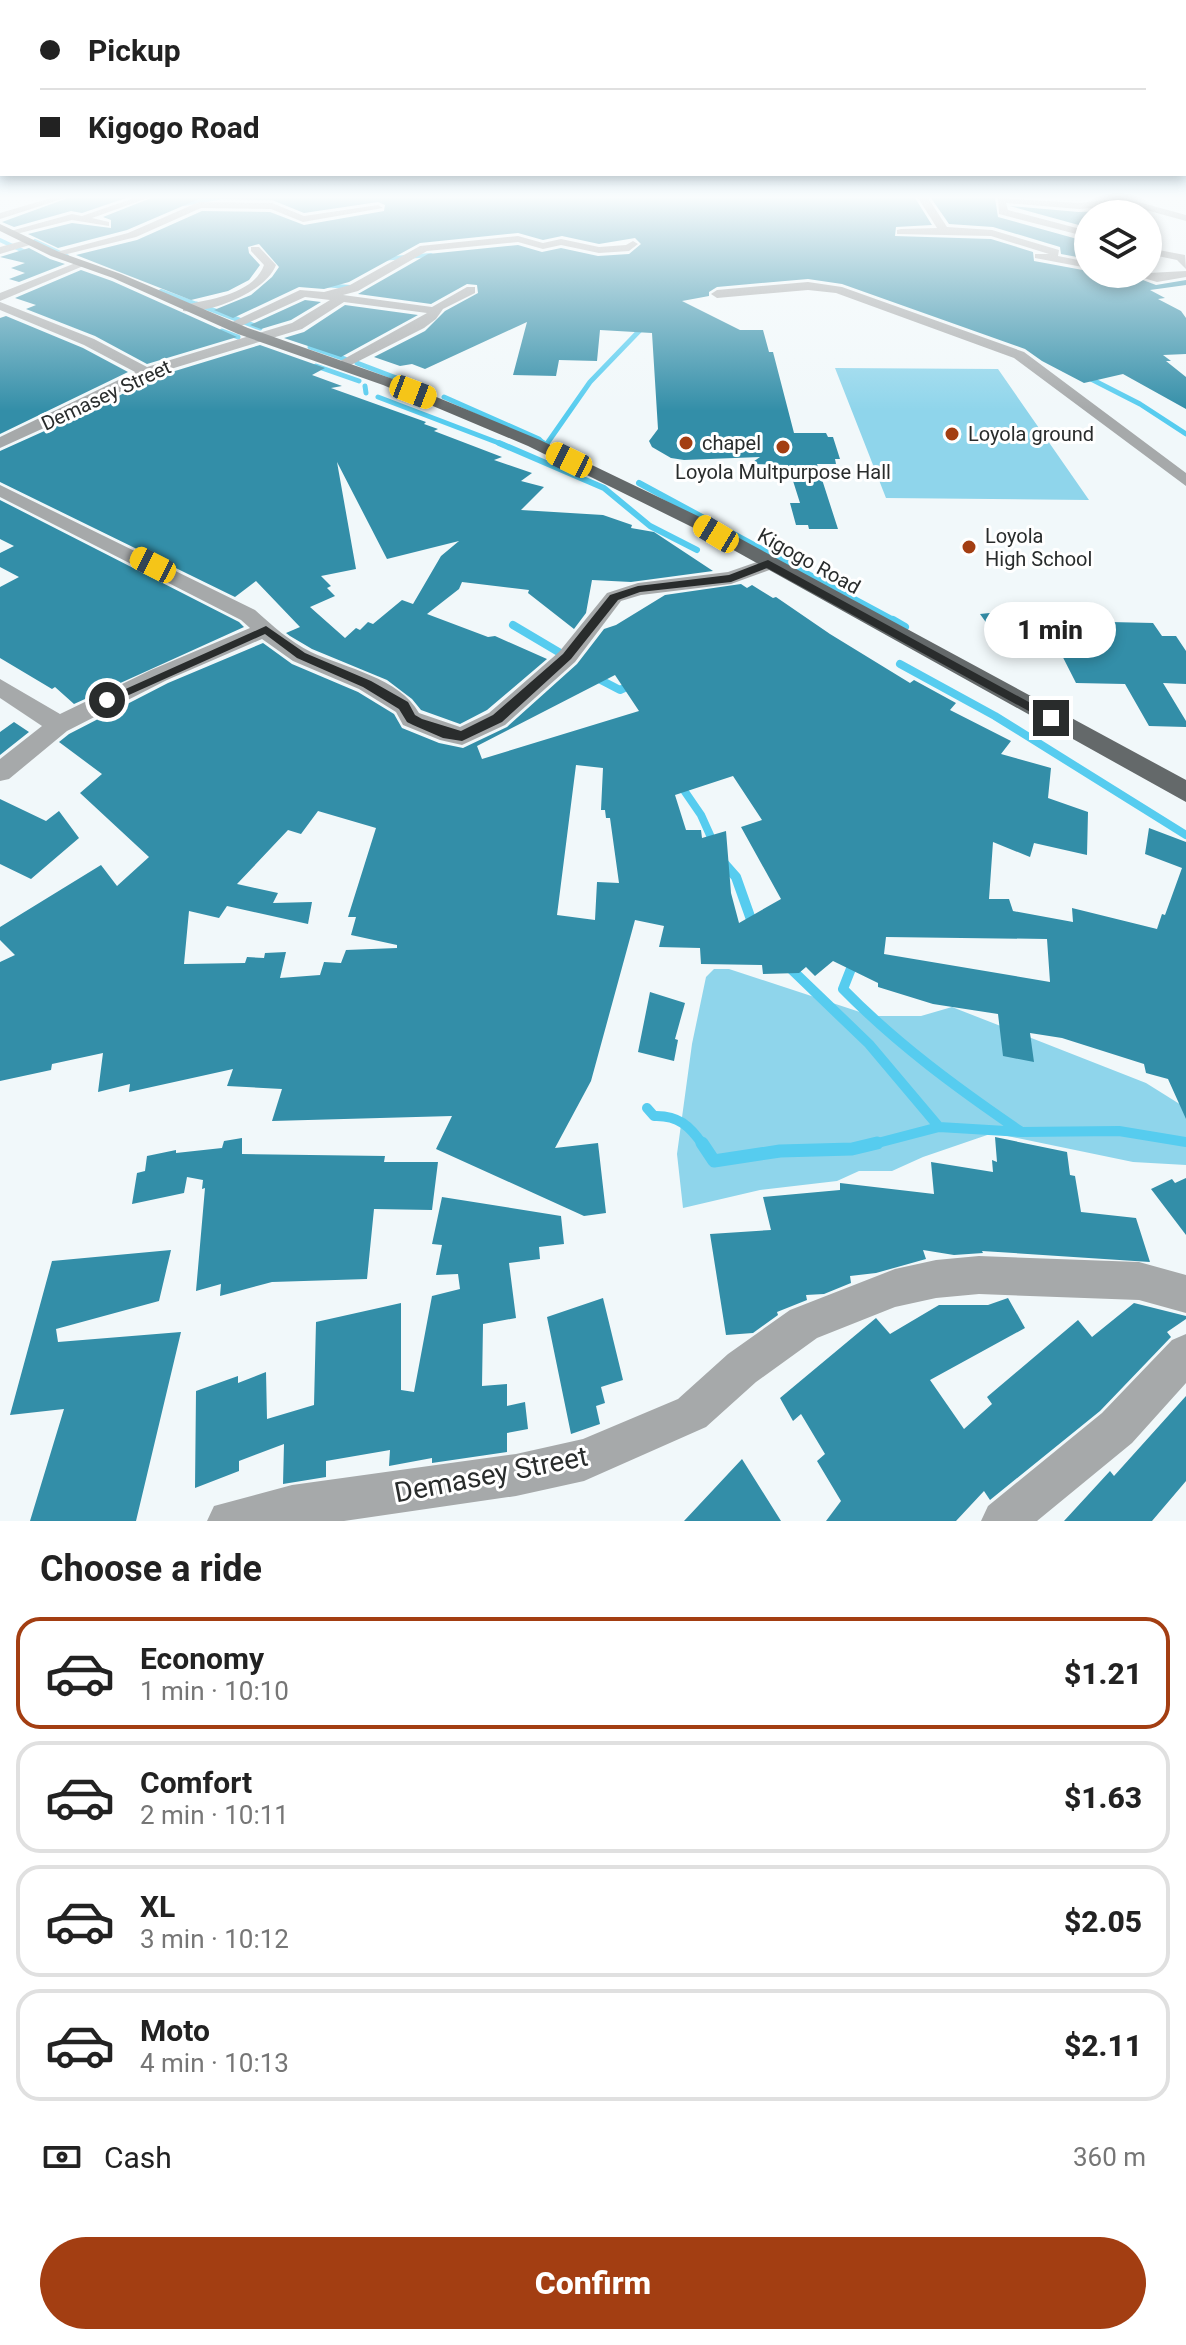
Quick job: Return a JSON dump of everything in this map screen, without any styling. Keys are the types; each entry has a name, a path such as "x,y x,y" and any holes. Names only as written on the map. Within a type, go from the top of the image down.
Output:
{"main road":[{"name":"Kigogo Road","path":"94,269 259,336 490,423 534,443 698,523 1186,792"}],"street":[{"path":"0,297 70,269"},
{"path":"187,308 224,299 264,279 268,269"},
{"path":"327,295 354,288 390,269"},
{"path":"1162,277 1186,274"},
{"path":"717,294 808,286 838,290 1019,355 1186,481"},
{"path":"340,365 419,325 439,306 471,290"},
{"path":"232,325 295,295 327,295 437,311"},
{"name":"Demasey Street","path":"0,443 94,400 146,372 297,326 342,298"},
{"path":"0,306 89,342 146,372"},
{"path":"0,490 214,596 248,615 301,656 367,684 404,706 411,719 448,734 462,736 497,719 567,657 614,597 638,589 731,578 768,564"},
{"path":"0,772 59,725 159,675 266,629"},
{"path":"0,687 59,725"},
{"name":"Demasey Street","path":"229,1521 292,1507 516,1475 584,1460 692,1413 742,1368 804,1324 895,1288 936,1279 979,1275 1139,1281 1186,1294"},
{"path":"1003,1521 1117,1428 1186,1354"}],"shaded area":[{"name":"Loyola ground","path":"835,368 998,369 1089,500 886,498"},
{"path":"714,969 729,969 872,1016 921,1016 952,1007 1146,1083 1186,1108 1186,1165 1133,1162 993,1133 892,1171 859,1171 837,1181 760,1190 683,1208 677,1154 692,1044 706,977"}],"building":[{"path":"14,269 52,269 19,282 9,279 25,273"},
{"path":"112,269 257,269 249,280 228,291 191,300"},
{"path":"278,269 373,269 349,282 324,289 299,287 233,318 214,310 251,295"},
{"path":"402,269 1074,269 1074,288 1162,288 1162,284 1186,280 1186,285 1150,290 1165,298 1158,299 1181,311 1186,318 1186,354 1163,355 1186,377 1186,409 1123,374 1084,383 1025,349 842,284 808,279 717,287 709,292 709,296 682,301 740,330 763,330 769,352 773,352 794,433 826,433 828,437 833,437 840,459 835,459 836,464 817,464 838,529 809,529 808,525 796,525 790,503 800,503 788,465 750,464 760,457 684,460 671,458 652,447 649,441 658,429 652,333 600,330 597,361 559,360 556,376 513,375 527,322 425,369 412,364 400,366 374,357 425,331 445,311 478,293 477,285 467,284 431,304 358,294"},
{"path":"81,270 237,337 147,364 95,336 26,309 36,305 15,298"},
{"path":"305,300 321,302 291,320 261,329 250,325"},
{"path":"345,305 418,315 341,357 284,338 304,332"},
{"path":"6,316 83,348 128,372 0,434 0,318"},
{"path":"260,345 325,368 312,375 342,386 331,388 426,422 424,424 438,429 434,431 502,457 494,460 532,473 521,481 544,487 521,510 603,515 632,525 631,528 654,532 713,571 631,582 592,580 586,613 574,629 528,593 529,590 462,582 459,589 427,614 488,637 495,636 547,659 487,710 460,724 421,710 387,680 312,649 290,636 286,633 300,627 256,581 235,597 0,482 0,451 100,406 152,378","holes":["337,462 387,559 459,541 441,556 413,604 402,600 373,624 368,622 345,638 310,607 335,596 327,588 331,586 321,576 356,569"]},
{"path":"0,500 244,627 74,704 55,687 52,689 0,658 0,587 19,577 0,567 0,553 14,546 0,539"},
{"path":"741,584 747,588 752,585 776,597 910,683 914,680 956,703 950,710 1011,741 1001,754 1051,768 1048,798 1088,812 1087,855 1034,843 1030,857 993,842 989,899 1009,899 1013,911 1073,922 1072,908 1157,929 1182,868 1145,854 1149,828 1186,842 1186,1119 1168,1079 1146,1073 1144,1064 1062,1038 1030,1033 1034,1062 1003,1056 998,1014 933,1004 878,987 878,983 833,961 815,976 806,967 799,973 763,974 762,965 701,964 700,948 659,947 664,926 635,920 591,1081 555,1148 598,1143 606,1213 584,1216 436,1149 452,1116 272,1121 282,1089 227,1086 233,1069 129,1092 130,1084 98,1092 103,1053 52,1064 51,1070 0,1081 0,962 15,955 0,940 0,927 101,865 117,886 149,857 80,793 102,774 59,742 69,734 168,683 263,643 292,664 358,692 394,714 402,728 439,743 463,748 507,727 577,664 604,629 665,595","holes":["615,675 639,711 482,759 477,746","576,765 603,768 601,810 605,810 606,818 610,818 619,883 597,882 595,920 557,915","733,776 762,820 741,827 781,899 739,923 731,893 726,831 702,838 701,830 686,830 675,795","318,811 376,828 348,917 356,917 351,935 397,945 397,948 346,950 341,963 324,962 320,975 280,978 286,952 265,953 264,958 247,957 245,963 184,964 189,911 219,918 227,906 308,924 312,902 273,903 278,893 237,884 288,830 301,834","886,937 1047,939 1050,982 884,954"]},
{"path":"1009,611 1026,631 995,635 980,614"},
{"path":"1068,621 1153,623 1162,636 1176,636 1186,651 1186,684 1163,683 1186,721 1186,727 1149,726 1125,684 1076,683 1046,624 1070,625"},
{"path":"14,722 29,732 0,755 0,732"},
{"path":"0,799 46,821 59,811 79,838 31,879 0,864"},
{"path":"650,992 685,1003 675,1039 678,1040 674,1061 638,1052"},
{"path":"995,1137 1067,1152 1081,1212 1136,1218 1150,1262 982,1251 954,1255 923,1250 926,1259 876,1273 850,1276 851,1283 824,1294 806,1295 807,1300 777,1312 778,1315 753,1333 726,1335 710,1234 771,1230 763,1197 840,1190 840,1183 934,1194 931,1162 993,1172 992,1160 997,1162"},
{"path":"242,1138 242,1154 385,1156 384,1162 438,1162 432,1210 374,1209 367,1279 272,1282 220,1296 221,1284 196,1291 205,1188 202,1189 203,1180 187,1177 184,1193 132,1204 137,1173 145,1171 147,1156 176,1150 176,1153 222,1148 224,1141"},
{"path":"1186,1178 1186,1235 1151,1189 1172,1179 1175,1183"},
{"path":"442,1197 561,1216 564,1244 539,1247 540,1259 509,1263 516,1318 483,1324 482,1386 507,1384 507,1406 525,1402 528,1429 507,1433 507,1452 432,1463 432,1458 389,1466 390,1450 326,1461 326,1477 283,1484 284,1444 239,1461 239,1471 195,1488 196,1391 238,1376 238,1383 266,1372 267,1419 314,1405 316,1322 401,1303 401,1390 414,1392 432,1296 460,1289 458,1274 436,1275 442,1245 432,1244"},
{"path":"171,1250 159,1301 56,1329 58,1342 181,1332 136,1521 30,1521 64,1409 10,1415 52,1261"},
{"path":"603,1298 623,1380 601,1387 605,1403 596,1406 600,1424 571,1434 547,1317"},
{"path":"1008,1298 1025,1328 930,1380 964,1429 992,1404 987,1397 1078,1320 1092,1337 1134,1303 1186,1316 1186,1319 1167,1332 1171,1337 1100,1411 990,1500 984,1491 956,1521 826,1521 841,1501 817,1461 825,1454 801,1414 793,1421 780,1398 876,1318 890,1334 939,1305 988,1305"},
{"path":"1186,1396 1186,1481 1152,1521 1064,1521 1110,1471 1114,1476"},
{"path":"742,1459 781,1521 684,1521"}],"waterway":[{"path":"321,285 351,287"},
{"path":"161,291 202,306"},
{"path":"197,304 260,328"},
{"path":"546,445 590,382 644,326"},
{"path":"222,331 238,337"},
{"path":"310,347 345,359"},
{"path":"357,363 428,390"},
{"path":"316,366 359,381"},
{"path":"1087,377 1140,404 1186,434"},
{"path":"365,386 366,393"},
{"path":"378,397 501,444"},
{"path":"444,397 543,443"},
{"path":"543,443 549,448"},
{"path":"501,444 604,488 650,526 697,550"},
{"path":"639,483 897,622"},
{"path":"893,620 905,627"},
{"path":"513,625 567,657"},
{"path":"900,664 995,716 1186,835"},
{"path":"595,677 620,690 633,684"},
{"path":"679,783 701,815 714,844"},
{"path":"721,860 736,877 753,925"},
{"path":"854,961 843,989 928,1064 1020,1131"},
{"path":"790,968 869,1044 939,1127"},
{"path":"647,1108 654,1116 670,1117 683,1123 703,1145"},
{"path":"870,1145 939,1127"},
{"path":"939,1127 1021,1132 1119,1131 1186,1142"},
{"path":"702,1143 714,1161 780,1151 852,1149 877,1143"}],"place":[{"name":"Loyola ground","path":"952,434"},
{"name":"chapel","path":"686,443"},
{"name":"Loyola Multpurpose Hall","path":"783,447"},
{"name":"Loyola High School","path":"969,547"}],"route":[{"path":"107,700 266,629 278,642 301,656 367,684 404,706 411,719 448,734 462,736 497,719 567,657 585,630 614,597 638,589 731,578 768,564 1051,718"}]}
